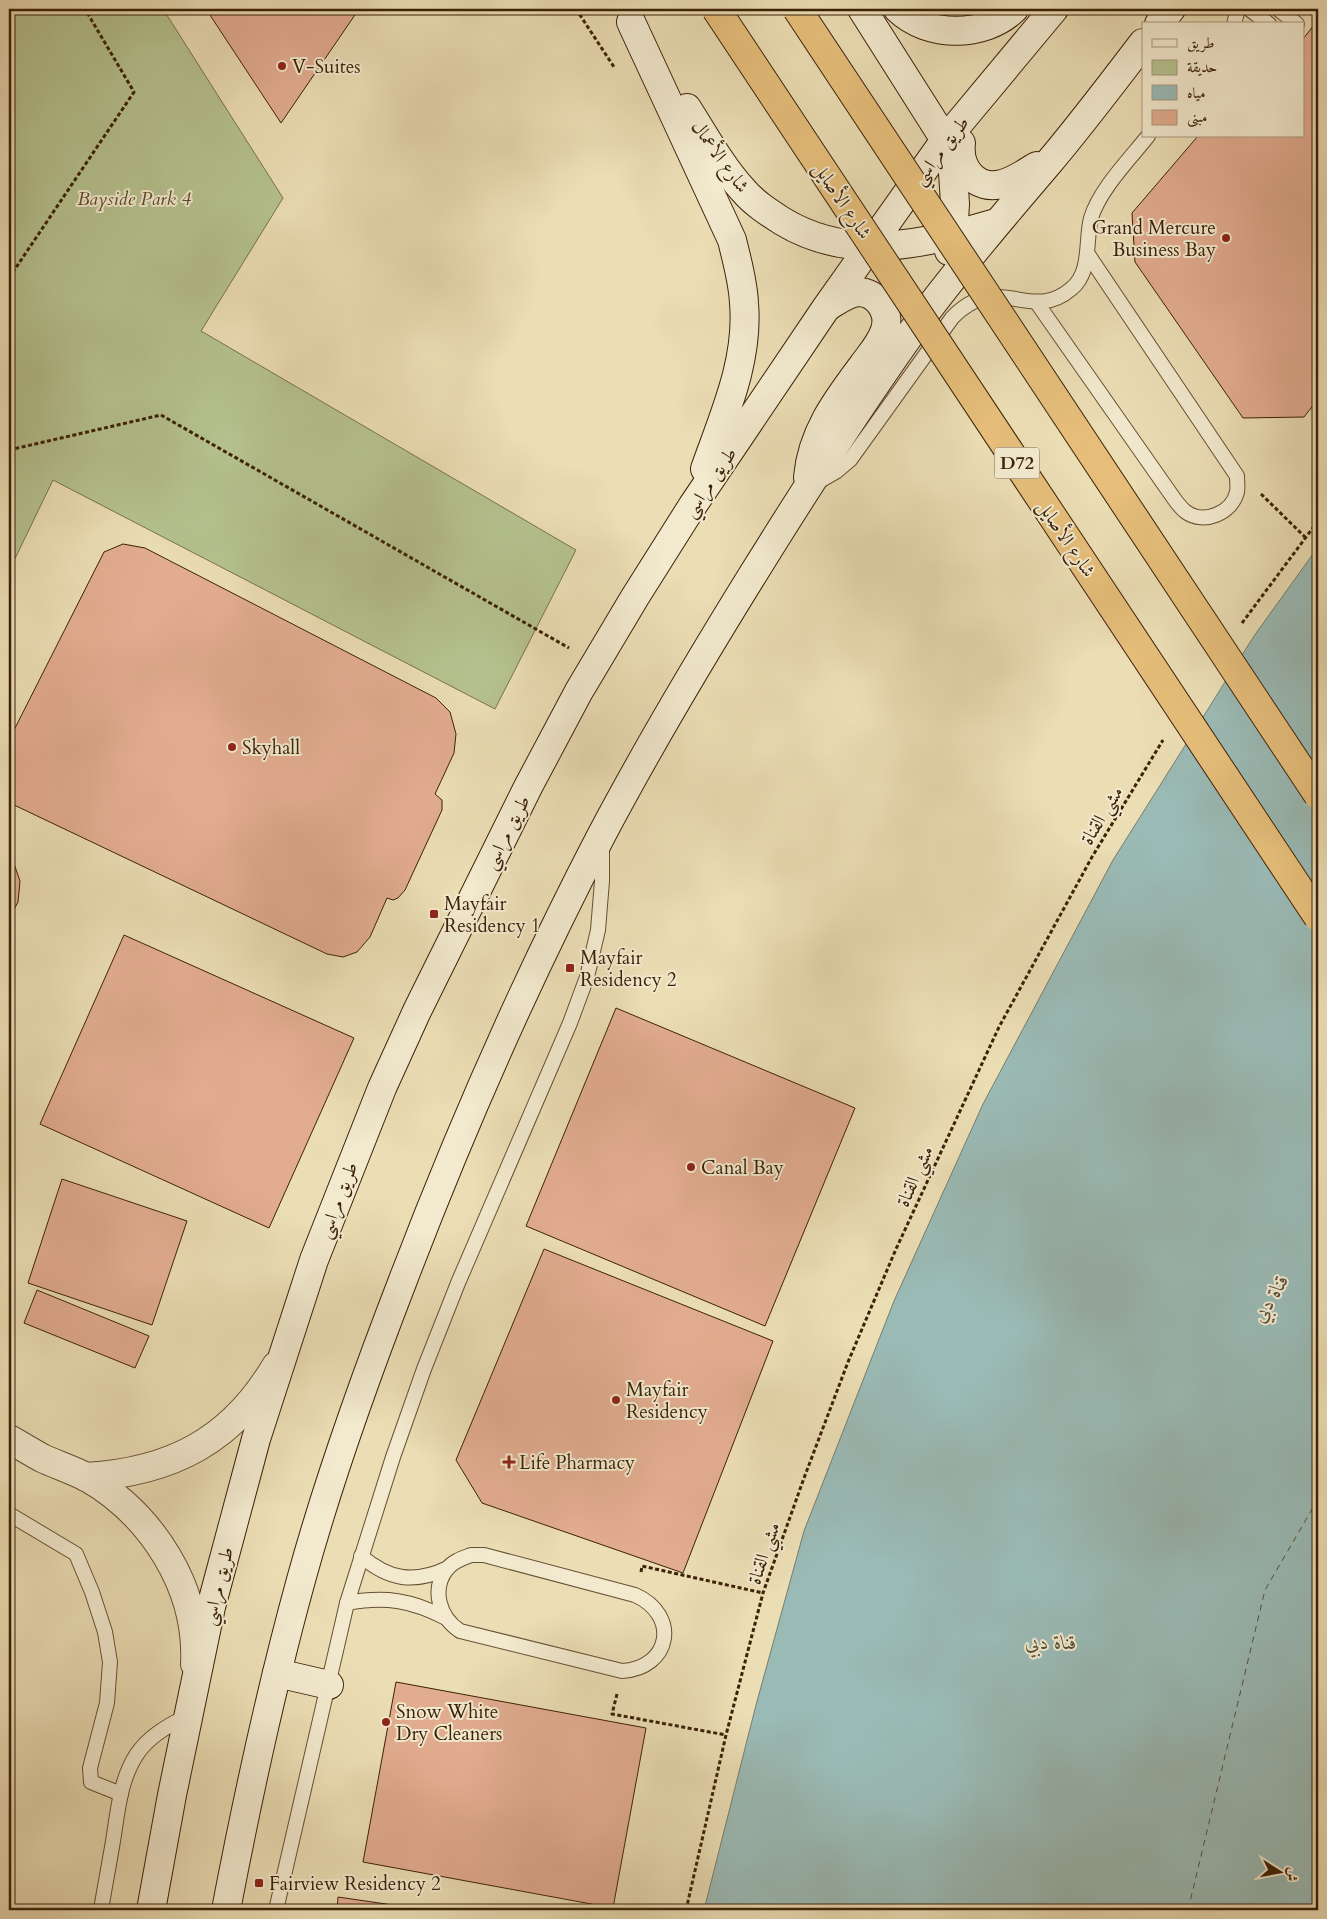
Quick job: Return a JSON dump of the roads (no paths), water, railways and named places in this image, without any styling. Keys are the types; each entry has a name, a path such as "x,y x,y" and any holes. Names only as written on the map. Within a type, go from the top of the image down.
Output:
{"main road":[{"name":"شارع الأصايل","path":"716,9 1318,917"},
{"path":"797,9 1318,795"}],"street":[{"path":"862,9 945,140 953,180 955,204 952,236 947,263 937,290 924,315"},
{"path":"898,9 931,28 964,31 981,28 997,21 1014,9"},
{"name":"طريق مراسي","path":"151,1910 190,1704 211,1608 232,1523 256,1439 314,1260 382,1088 417,1011 528,787 596,663 692,505 826,308 945,140 1054,9"},
{"path":"1160,22 1170,9"},
{"path":"626,16 732,240 740,271 744,304 744,337 739,370 692,505"},
{"name":"شارع الأعمال","path":"626,16 727,170 744,192 765,211 808,234 841,244 869,247 952,236 996,223"},
{"path":"226,1910 277,1673 301,1580 341,1450 433,1199 494,1058 542,954 602,835 667,717 808,486 924,315 996,223 1055,155 1142,45"},
{"path":"1016,55 961,144 961,157 964,168 971,177 993,186 1015,179 1055,155"},
{"path":"808,486 810,460 817,436 828,413 877,345 886,329 887,319 884,309 878,300 869,295 859,292 840,298 826,308"},
{"path":"86,1477 117,1475 147,1469 175,1459 202,1445 226,1427 248,1406 267,1382 282,1356"},
{"path":"9,1439 42,1457 86,1477 114,1495 137,1516 158,1540 174,1568 193,1628 195,1660 190,1704"},
{"path":"277,1673 329,1685"}],"lane":[{"path":"1235,22 1238,9"},
{"path":"1249,9 1265,22"},
{"path":"1278,9 1294,22"},
{"path":"808,486 837,471 850,460 952,318 962,307 990,296 1004,296 1037,303 1056,299 1072,289 1084,273 1088,253 1088,235 1092,217 1099,200 1146,138"},
{"path":"1037,303 1175,500 1186,512 1201,518 1216,516 1229,506 1237,492 1237,476 1088,253"},
{"path":"276,1910 347,1603 393,1457 427,1361 458,1283 570,1023 587,978 598,930 602,882 602,835"},
{"path":"9,1514 76,1554 92,1592 105,1632 110,1662 107,1703 90,1768 91,1782 121,1794"},
{"path":"347,1603 387,1599 408,1602 446,1618 460,1631 469,1634 622,1671 635,1670 646,1665 656,1657 662,1645 664,1633 663,1620 657,1609 647,1600 636,1595 484,1555 471,1555 433,1575 418,1578 402,1578 387,1574 361,1556"},
{"path":"446,1618 440,1606 438,1593 441,1579 448,1568"},
{"path":"101,1910 126,1774 137,1754 151,1738 190,1704"}],"water":[{"name":"قناة دبي","path":"1318,547 1318,1910 704,1910 756,1705 804,1531 894,1301 983,1104 1113,860 1254,636"}],"place":[{"name":"V-Suites","path":"282,66"},
{"name":"Grand Mercure Business Bay","path":"1226,238"},
{"name":"Skyhall","path":"232,747"},
{"name":"Mayfair Residency 1","path":"434,914"},
{"name":"Mayfair Residency 2","path":"570,968"},
{"name":"Canal Bay","path":"691,1167"},
{"name":"Mayfair Residency","path":"616,1400"},
{"name":"Life Pharmacy","path":"509,1462"},
{"name":"Snow White Dry Cleaners","path":"386,1722"},
{"name":"Fairview Residency 2","path":"259,1883"}],"park label":[{"name":"Bayside Park 4","path":"134,198"}]}
